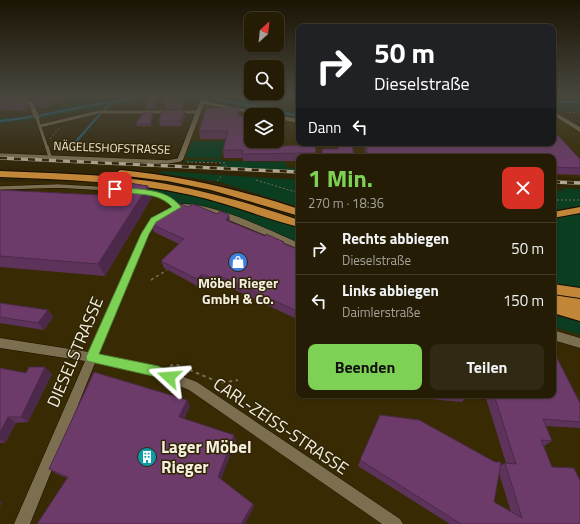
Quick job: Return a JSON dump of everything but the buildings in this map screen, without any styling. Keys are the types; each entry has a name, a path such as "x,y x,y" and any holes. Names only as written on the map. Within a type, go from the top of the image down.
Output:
{"highway":[{"path":"0,167 104,172 183,180 244,194 296,212"},
{"path":"0,174 95,179 155,185 233,202 296,223"},
{"path":"556,214 580,210"},
{"path":"556,289 580,293"},
{"path":"556,300 580,304"},
{"path":"556,309 580,315"}],"street":[{"name":"NÄGELESHOFSTRASSE","path":"180,160 195,120"},
{"path":"565,120 580,130"},
{"path":"177,207 191,207 211,210 296,245"},
{"name":"DIESELSTRASSE","path":"22,524 91,357 145,234 154,220 177,207"},
{"path":"556,336 580,343"},
{"name":"CARL-ZEISS-STRASSE","path":"0,343 91,357 158,372 193,386 395,524"}],"lane":[{"path":"38,120 50,157"},
{"path":"40,126 63,120"},
{"name":"NÄGELESHOFSTRASSE","path":"0,155 167,162 180,160"},
{"path":"0,188 58,186 133,191"},
{"path":"139,192 164,196 177,207"}],"path":[{"path":"46,143 63,126"},
{"path":"113,160 123,144"},
{"path":"180,160 186,162 225,163 226,166"},
{"path":"216,182 222,175"},
{"path":"256,180 296,192"},
{"path":"556,200 580,200"},
{"path":"151,280 167,270"},
{"path":"158,372 175,364 221,383 238,380"}],"shaded area":[{"path":"199,120 244,120 244,148 284,148 284,120 296,121 296,146 556,146 556,120 561,120 580,133 580,178 556,176 556,154 296,154 296,168 286,167 286,162 184,160"},
{"path":"88,181 133,184 211,210 296,245 296,398 556,398 556,328 580,335 580,524 0,524 0,182"}],"green space":[{"path":"0,120 28,120 25,121 0,123"},
{"path":"192,141 225,141 221,158 185,158"},
{"path":"223,159 223,161 286,162 286,167 296,168 296,170 220,168 221,162 186,162 184,160"},
{"path":"161,171 296,180 296,206 220,182 160,173"},
{"path":"133,184 176,191 218,201 279,220 296,227 296,245 246,223 177,207 169,199 128,190"},
{"path":"562,188 580,189 580,310 577,310 567,289 556,287 556,217 579,212 574,207 556,210 556,190 564,191"},
{"path":"556,316 580,322 580,335 556,328"}],"waterway":[{"path":"0,121 4,120"},
{"path":"73,145 94,120"}],"railway":[{"path":"0,158 296,172"},
{"path":"556,182 580,183"}],"place":[{"name":"Möbel Rieger GmbH & Co.","path":"238,262"},
{"name":"Lager Möbel Rieger","path":"147,457"}],"route":[{"path":"115,189 160,194 169,199 177,207 154,220 145,234 91,357 158,372 169,377"}]}
